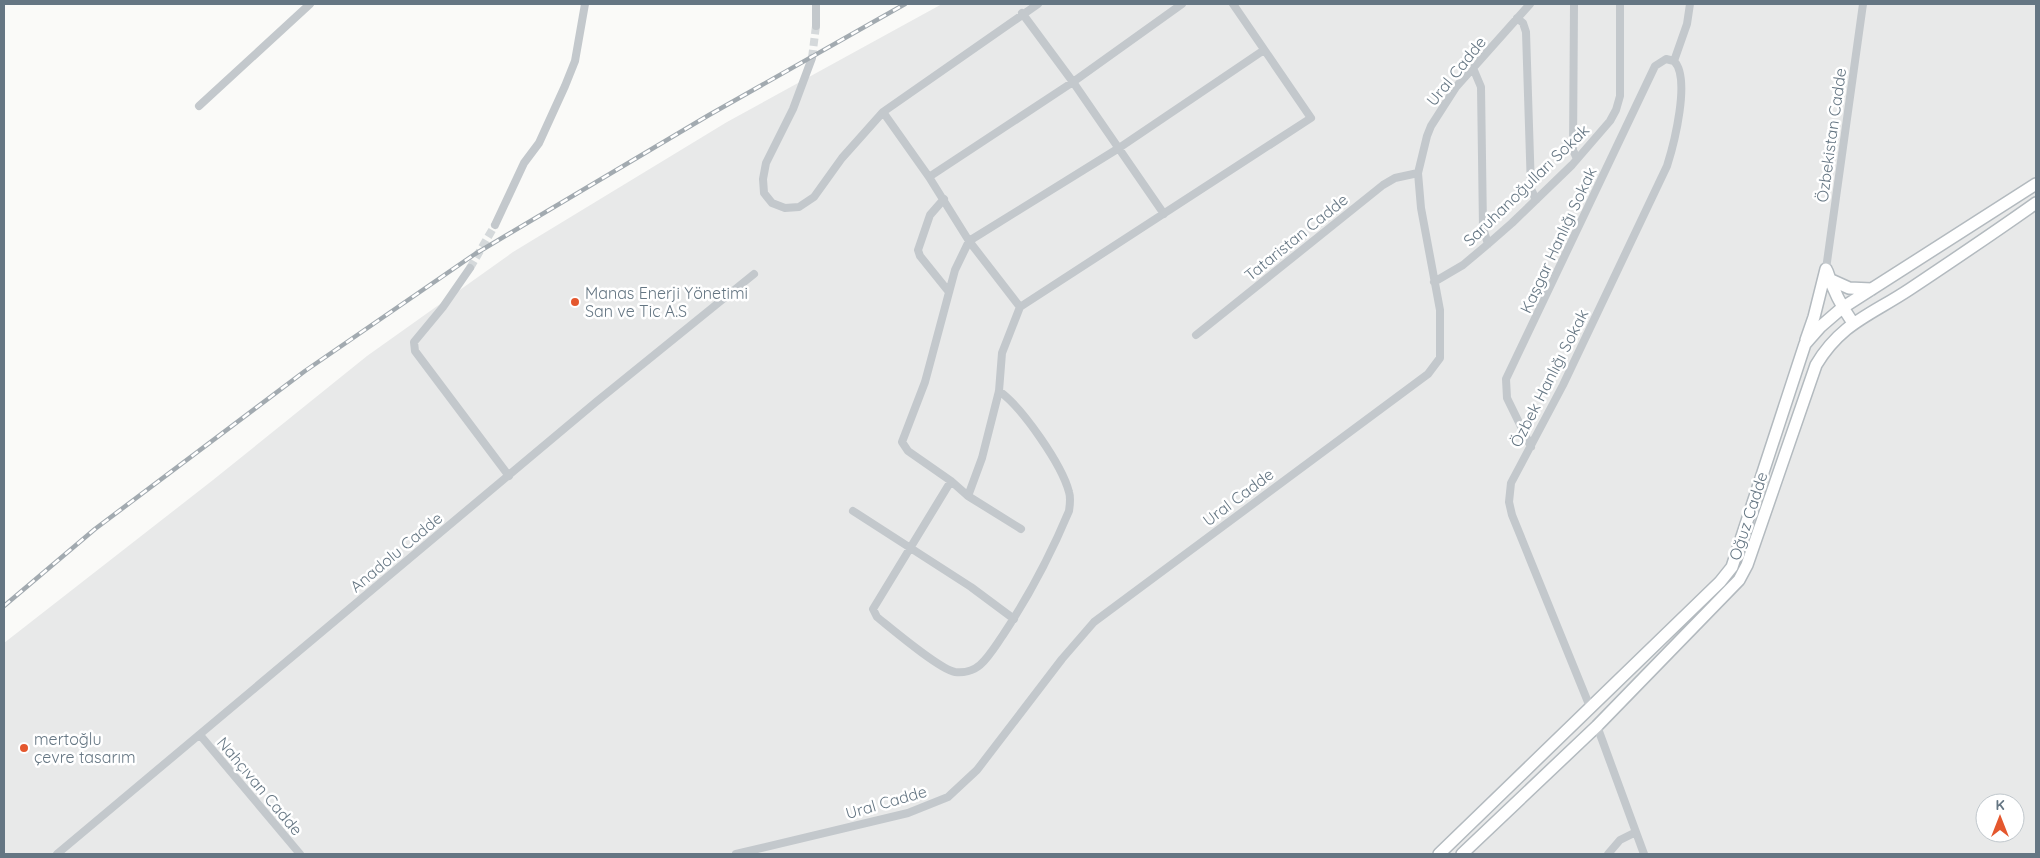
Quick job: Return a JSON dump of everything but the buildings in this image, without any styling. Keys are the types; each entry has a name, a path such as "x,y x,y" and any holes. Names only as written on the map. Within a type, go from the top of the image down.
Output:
{"street":[{"path":"199,106 310,4"},
{"path":"495,225 524,163 539,142 575,61 585,4"},
{"path":"816,4 816,26"},
{"path":"812,58 793,109 766,163 763,178 764,193 772,203 785,208 799,207 814,197 842,158 883,112 1022,13 1038,4"},
{"path":"929,176 1073,82 1182,4"},
{"path":"968,496 982,458 999,391 1002,352 1020,306 1311,118 1233,4"},
{"name":"Ural Cadde","path":"736,854 908,813 948,798 977,770 1062,659 1094,622 1428,374 1440,358 1440,310 1420,208 1418,173 1430,126 1456,88 1530,4"},
{"path":"1574,4 1573,150 1577,158"},
{"name":"Saruhanoğulları Sokak","path":"1434,282 1463,265 1488,244 1536,200 1610,122 1618,103 1620,89 1620,4"},
{"path":"1674,61 1687,24 1690,4"},
{"name":"Özbekistan Cadde","path":"1827,274 1863,4"},
{"path":"1022,13 1073,82 1164,214"},
{"path":"1518,18 1523,23 1526,32 1531,189 1536,200"},
{"path":"1021,529 968,496 951,481 908,450 902,442 920,399 957,264 969,241 1119,148 1264,50"},
{"name":"Kaşgar Hanlığı Sokak","path":"1531,447 1507,398 1506,379 1655,66 1666,59 1674,61"},
{"name":"Özbek Hanlığı Sokak","path":"1590,707 1510,508 1509,495 1511,483 1563,385 1667,166 1676,134 1681,99 1680,68 1674,61"},
{"path":"1473,68 1481,87 1483,228 1488,244"},
{"path":"883,112 929,176 969,241 1020,306"},
{"name":"Tataristan Cadde","path":"1196,335 1384,185 1395,178 1418,173"},
{"name":"Oğuz Cadde","path":"1439,854 1720,582 1732,567 1804,344 1842,308 2036,184"},
{"path":"944,199 930,215 918,250 920,256 949,292"},
{"name":"Oğuz Cadde","path":"1462,854 1597,726 1739,580 1747,565 1816,365 1827,347 1853,322 1892,301 2036,203"},
{"path":"470,268 443,307 414,342 415,351 509,476"},
{"name":"Anadolu Cadde","path":"57,854 754,274"},
{"path":"1827,274 1849,288 1874,288"},
{"path":"1827,274 1842,308 1853,322"},
{"path":"1804,344 1827,274"},
{"path":"951,481 911,549 874,606 874,612 877,617 938,663 956,672 968,671 979,666 988,657 1031,591 1069,511 1070,500 1064,478 1017,406 999,391"},
{"path":"853,511 971,587 1014,619"},
{"path":"1590,707 1644,854"},
{"name":"Nahçıvan Cadde","path":"200,734 300,854"},
{"path":"1608,854 1620,840 1636,832"}],"shaded area":[{"path":"942,4 2036,4 2036,854 4,854 4,643 213,480 367,356 513,252 727,122"}],"tunnel":[{"path":"812,58 816,26"},
{"path":"470,268 495,225"}],"railway":[{"path":"4,606 95,529 305,371 475,254 709,115 905,4"}],"place":[{"name":"Manas Enerji Yönetimi San ve Tic A.S","path":"575,302"},
{"name":"mertoğlu çevre tasarım","path":"24,748"}]}
